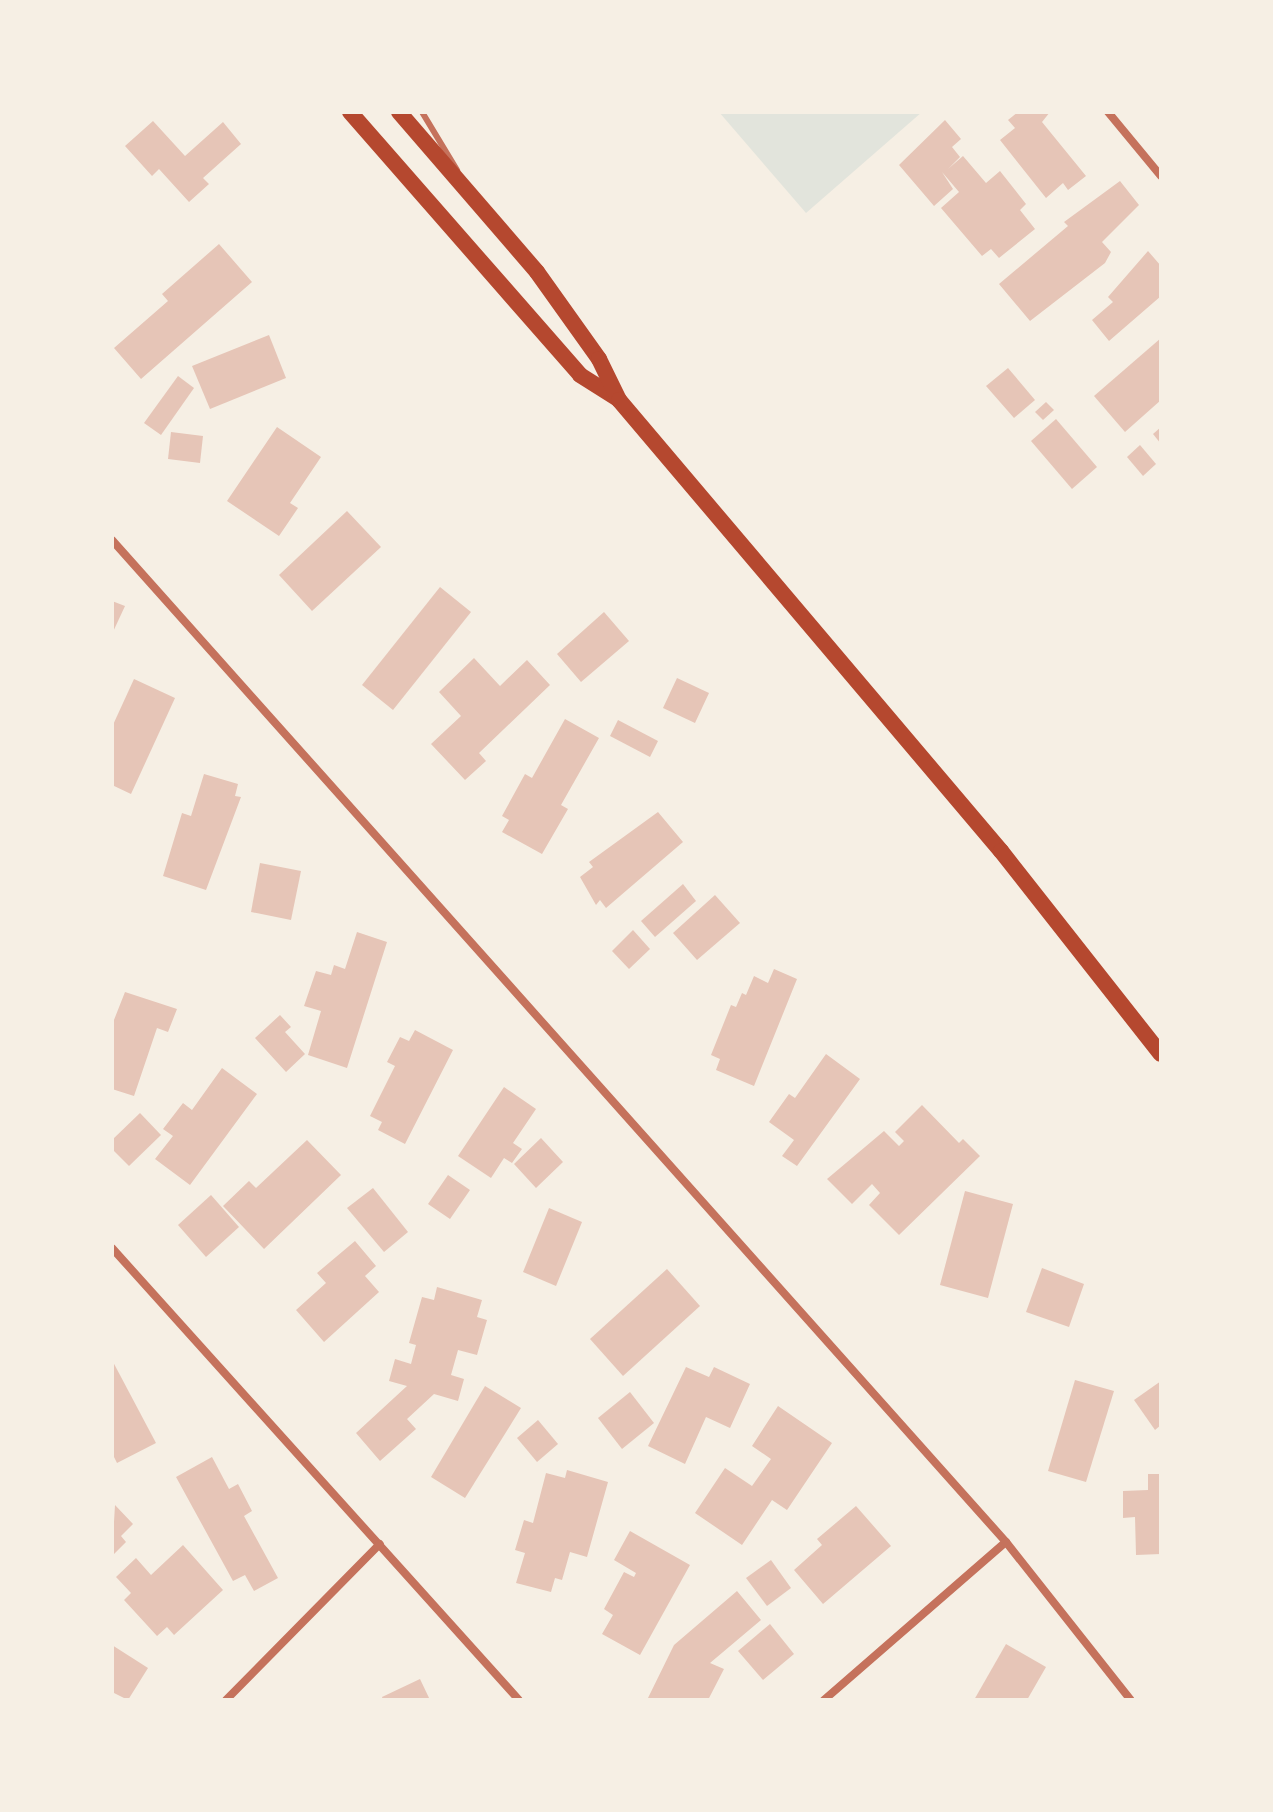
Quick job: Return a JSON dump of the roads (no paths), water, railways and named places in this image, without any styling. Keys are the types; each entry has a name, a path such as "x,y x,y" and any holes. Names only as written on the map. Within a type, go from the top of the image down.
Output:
{"main road":[{"path":"350,112 570,363 619,400"},
{"path":"399,112 571,318 619,400 1001,851 1161,1054"}],"street":[{"path":"1108,112 1161,176"},
{"path":"112,540 1006,1542 1131,1700"},
{"path":"112,1248 519,1700"},
{"path":"824,1700 1006,1542"},
{"path":"226,1700 380,1544"}],"lane":[{"path":"422,112 470,195"}]}
